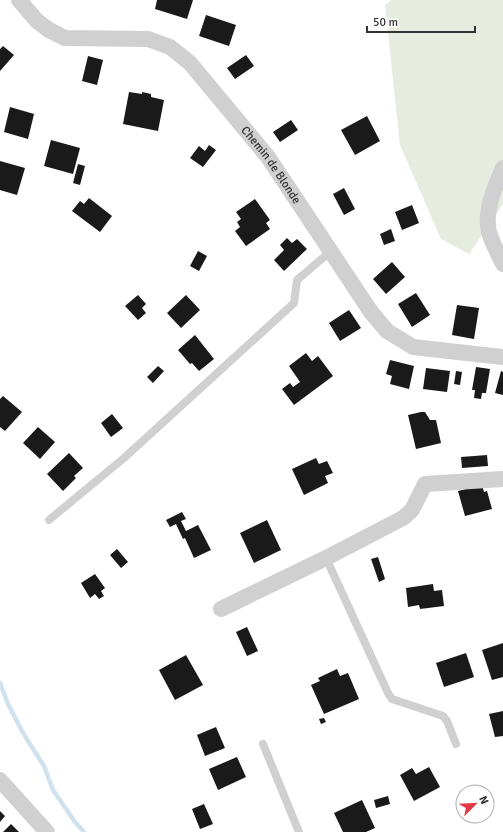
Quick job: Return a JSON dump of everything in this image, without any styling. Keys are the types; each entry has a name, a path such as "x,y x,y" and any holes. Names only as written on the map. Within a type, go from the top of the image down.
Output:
{"street":[{"name":"Chemin de Blonde","path":"19,0 37,20 49,30 65,38 148,39 170,47 190,64 268,157 371,312 387,331 413,347 503,357"},
{"path":"503,168 498,198 488,222 490,232 503,264"},
{"path":"221,609 326,558 408,514 412,510 425,484 503,479"},
{"path":"0,780 47,832"}],"lane":[{"path":"49,520 130,453 294,303 297,280 331,251"},
{"path":"326,558 392,699 443,716 447,721 456,744"},
{"path":"263,744 299,832"}],"shaded area":[{"path":"391,0 503,0 503,204 469,254 441,239 400,145 385,5"}],"building":[{"path":"157,0 193,0 187,19 155,9"},
{"path":"206,15 236,25 229,46 199,36"},
{"path":"3,46 14,55 0,71 0,49"},
{"path":"246,55 254,66 235,79 227,68"},
{"path":"88,56 103,60 97,85 82,81"},
{"path":"129,92 151,94 151,97 164,100 158,131 123,124"},
{"path":"10,107 34,114 28,139 4,132"},
{"path":"367,116 380,141 355,155 341,130"},
{"path":"291,120 298,130 280,142 273,132"},
{"path":"51,140 80,148 73,174 44,166"},
{"path":"209,145 216,150 203,167 190,158 199,146 205,151"},
{"path":"0,161 25,168 17,195 0,190"},
{"path":"78,164 85,166 80,185 73,183"},
{"path":"344,188 355,209 344,215 333,194"},
{"path":"89,198 112,216 100,232 72,211 80,201 84,204"},
{"path":"255,199 270,220 266,223 270,229 246,246 235,231 240,227 237,222 241,219 236,212"},
{"path":"412,205 419,223 402,230 395,212"},
{"path":"391,229 395,241 384,245 380,234"},
{"path":"287,238 292,243 297,239 307,249 284,271 274,260 284,250 280,245"},
{"path":"198,251 207,256 199,271 190,266"},
{"path":"392,262 405,277 386,294 373,279"},
{"path":"416,293 430,315 412,327 398,304"},
{"path":"138,295 146,304 142,308 146,313 138,320 125,306"},
{"path":"186,295 200,310 181,328 167,313"},
{"path":"457,305 479,308 474,339 452,335"},
{"path":"349,310 361,328 340,341 329,323"},
{"path":"195,335 214,359 199,371 192,363 190,364 178,350"},
{"path":"306,353 312,361 318,356 333,376 294,405 282,389 290,383 293,387 300,382 289,366"},
{"path":"390,360 414,366 409,389 390,384 392,376 386,374"},
{"path":"158,366 164,371 153,383 147,377"},
{"path":"476,367 490,369 486,393 482,393 481,399 474,398 475,390 472,390"},
{"path":"426,368 450,371 447,392 423,389"},
{"path":"456,371 462,372 460,385 454,384"},
{"path":"501,371 503,372 503,395 495,393"},
{"path":"3,396 22,412 5,431 0,427 0,399"},
{"path":"425,412 430,420 436,420 441,443 416,449 408,415"},
{"path":"112,414 123,428 111,437 101,423"},
{"path":"38,427 55,442 40,459 23,443"},
{"path":"69,453 83,468 74,476 76,478 63,491 47,474"},
{"path":"487,455 488,466 462,468 461,457"},
{"path":"316,458 319,464 327,461 333,473 325,476 328,483 304,495 292,469"},
{"path":"482,485 484,492 487,491 492,509 465,516 458,491"},
{"path":"182,512 186,519 181,521 186,531 198,525 211,550 194,558 185,538 183,539 176,524 170,527 166,520"},
{"path":"267,520 281,550 254,563 240,533"},
{"path":"117,549 128,562 121,568 110,555"},
{"path":"378,557 385,579 379,582 371,559"},
{"path":"95,574 105,588 101,591 104,596 99,599 95,594 90,598 81,583"},
{"path":"433,584 434,591 442,590 444,606 420,609 419,605 408,607 406,588"},
{"path":"247,627 258,651 247,656 236,632"},
{"path":"503,643 503,677 492,680 482,650"},
{"path":"466,653 474,677 444,687 436,663"},
{"path":"186,655 203,685 175,700 159,670"},
{"path":"337,669 340,676 348,673 359,699 324,714 311,685 320,681 318,678"},
{"path":"503,711 503,736 495,737 489,714"},
{"path":"324,718 326,722 321,724 319,719"},
{"path":"216,727 225,748 205,756 197,735"},
{"path":"237,757 246,777 218,790 209,769"},
{"path":"429,767 440,787 414,801 400,775 412,768 416,774"},
{"path":"388,796 390,804 376,808 374,800"},
{"path":"362,800 375,828 366,832 343,832 334,813"},
{"path":"204,804 213,824 200,829 192,809"},
{"path":"0,811 5,816 0,822"},
{"path":"11,824 19,832 3,832"}],"waterway":[{"path":"0,683 8,704 23,733 44,766 53,790 75,822 84,832"}]}
